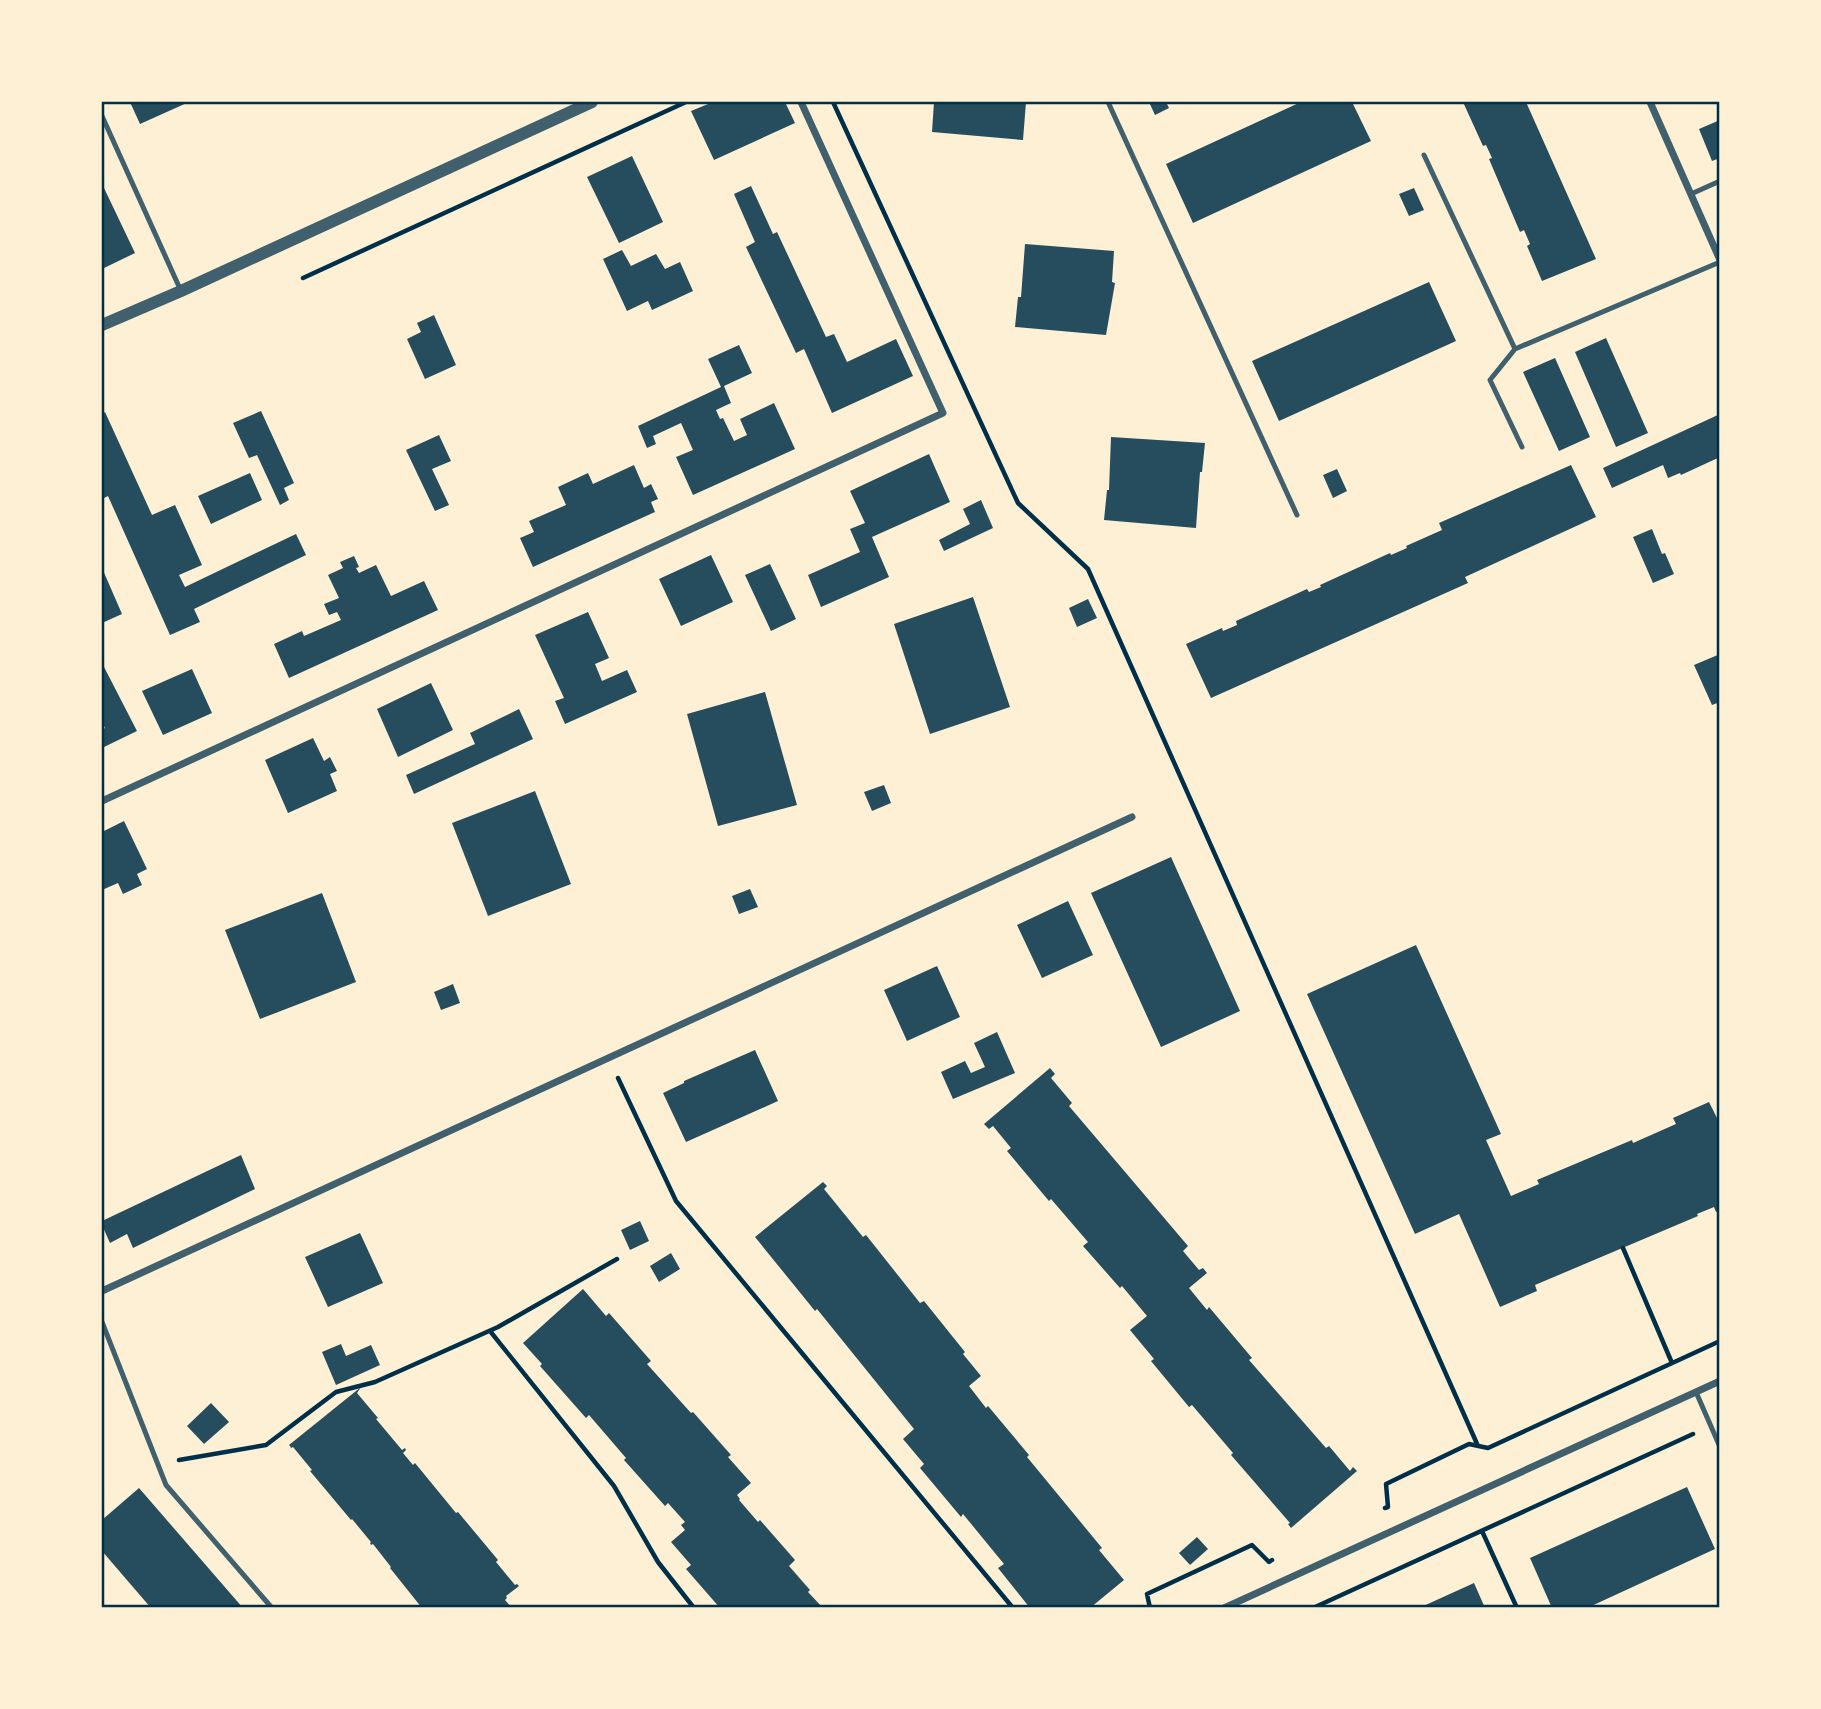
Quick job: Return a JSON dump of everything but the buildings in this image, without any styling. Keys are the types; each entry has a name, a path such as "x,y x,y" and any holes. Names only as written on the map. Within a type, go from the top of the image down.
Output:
{"street":[{"path":"102,326 592,102"},
{"path":"102,801 943,413 801,102"},
{"path":"1650,102 1720,261"},
{"path":"102,1291 1132,817"},
{"path":"1224,1608 1720,1381"}],"lane":[{"path":"1108,102 1297,515"},
{"path":"102,117 180,291"},
{"path":"1424,155 1515,349"},
{"path":"1691,194 1720,181"},
{"path":"1522,446 1490,380 1515,349 1720,261"},
{"path":"102,1322 166,1485 272,1608"},
{"path":"1696,1392 1720,1447"}],"path":[{"path":"303,278 686,102"},
{"path":"833,102 1018,503 1088,569 1478,1446"},
{"path":"608,1058 676,1201 1013,1608"},
{"path":"1623,1248 1672,1363"},
{"path":"158,1464 266,1445 336,1392 375,1382 490,1331 617,1259"},
{"path":"490,1331 614,1486 658,1562 694,1608"},
{"path":"1376,1512 1388,1507 1386,1484 1469,1444 1488,1448 1720,1341"},
{"path":"1313,1608 1711,1426"},
{"path":"1482,1531 1517,1608"},
{"path":"1150,1608 1147,1594 1252,1545 1269,1562 1281,1556"}]}
